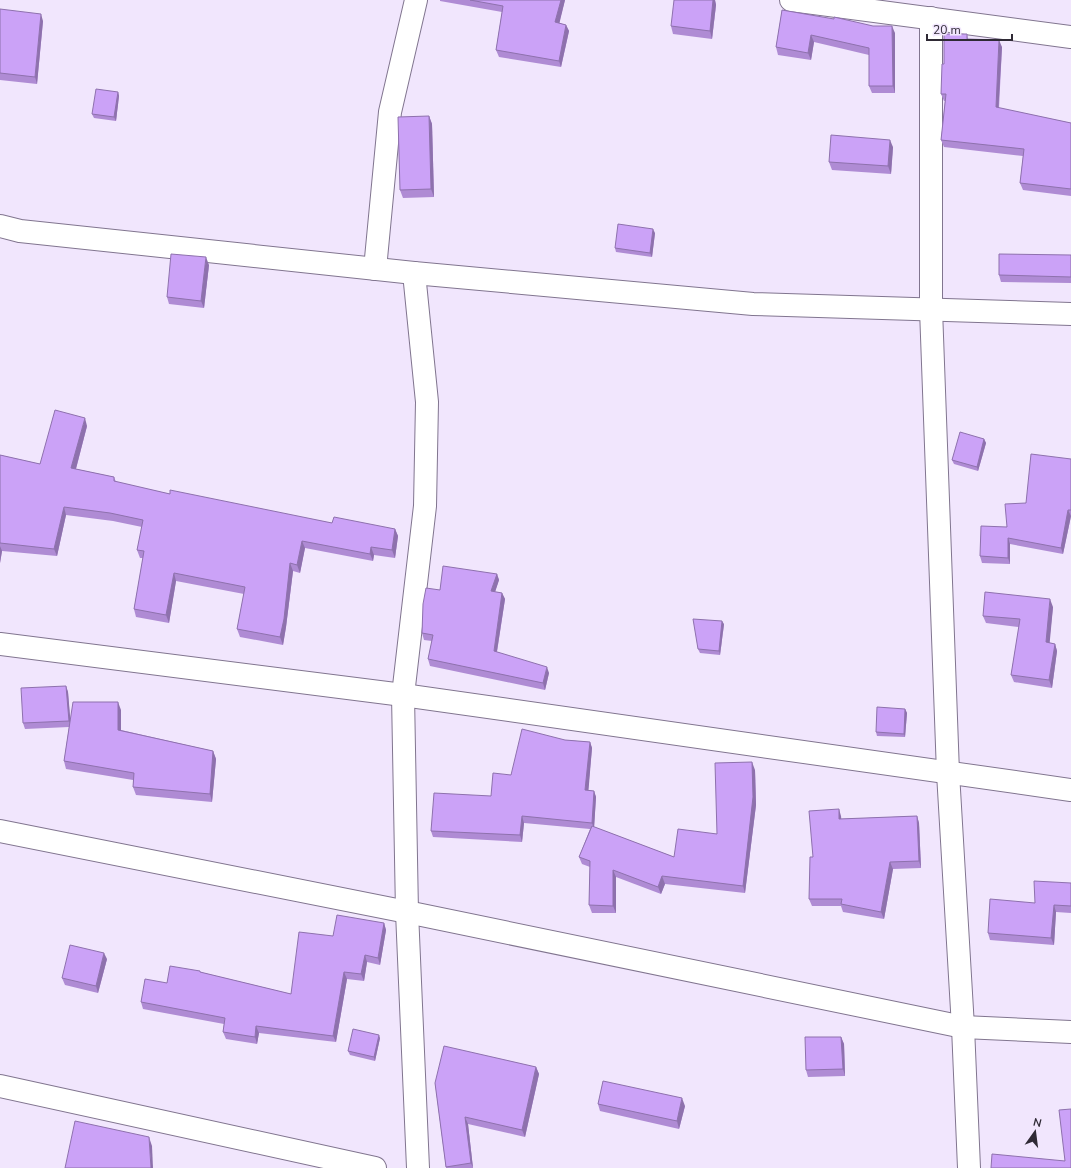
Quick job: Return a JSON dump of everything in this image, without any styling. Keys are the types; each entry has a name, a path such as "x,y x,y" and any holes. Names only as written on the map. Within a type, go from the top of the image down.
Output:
{"street":[{"path":"375,269 390,112 416,0"},
{"path":"791,0 1071,37"},
{"path":"931,18 931,309 948,773 970,1168"},
{"path":"0,226 20,231 375,269 753,304 1071,314"},
{"path":"414,273 427,402 425,506 403,695 407,912 418,1168"},
{"path":"0,644 403,695 1071,790"},
{"path":"0,831 407,912 963,1027 1071,1032"},
{"path":"0,1086 375,1168"}],"building":[{"path":"470,0 561,0 555,22 566,25 559,61 496,50 503,6"},
{"path":"674,0 713,0 710,31 671,26"},
{"path":"0,9 41,14 35,77 0,73"},
{"path":"782,10 834,19 834,17 873,26 892,26 893,86 869,86 869,48 811,35 808,53 776,47"},
{"path":"944,34 967,34 967,39 999,40 996,107 1071,123 1071,189 1020,183 1024,149 941,140 946,94 941,94 942,64 944,64"},
{"path":"96,89 118,92 114,117 92,114"},
{"path":"429,116 431,189 400,190 398,117"},
{"path":"831,135 890,140 888,166 829,162"},
{"path":"618,224 653,229 650,253 615,248"},
{"path":"171,254 206,257 201,301 167,297"},
{"path":"999,254 1071,255 1071,277 999,275"},
{"path":"55,410 85,418 71,468 114,477 114,481 170,494 170,490 332,523 334,517 395,529 392,550 371,547 370,554 302,541 297,565 290,563 284,619 280,637 237,629 245,587 174,573 166,615 134,609 144,551 137,550 143,520 110,513 64,507 54,549 0,543 0,455 40,464"},
{"path":"960,432 984,439 977,467 952,460"},
{"path":"1031,454 1071,459 1071,510 1068,510 1061,548 1008,538 1008,558 980,556 981,526 1007,527 1005,504 1026,503"},
{"path":"443,566 497,574 491,591 502,593 494,651 547,667 543,683 428,659 433,635 422,633 423,604 426,588 440,590"},
{"path":"985,592 1050,599 1046,642 1055,644 1049,680 1011,675 1020,619 983,616"},
{"path":"693,619 722,621 719,651 698,649"},
{"path":"66,686 69,721 23,723 21,688"},
{"path":"73,702 118,702 118,730 213,751 210,794 133,787 134,773 64,761"},
{"path":"877,707 905,709 904,734 876,732"},
{"path":"522,729 565,740 590,742 585,790 594,791 592,823 522,816 520,835 431,831 434,793 491,796 493,773 511,775"},
{"path":"752,762 753,797 743,886 662,876 658,887 613,870 613,906 589,905 590,861 579,857 592,826 674,857 678,829 717,834 715,763"},
{"path":"839,809 839,819 917,816 919,861 890,862 881,912 841,904 842,899 809,899 810,857 813,857 809,811"},
{"path":"1034,881 1071,883 1071,906 1054,905 1051,938 988,933 990,899 1035,903"},
{"path":"337,915 384,923 378,958 365,955 361,974 344,972 333,1036 256,1026 255,1037 223,1032 225,1018 141,1002 145,979 167,983 170,966 200,971 291,994 299,932 333,936"},
{"path":"70,945 104,953 96,986 62,978"},
{"path":"353,1029 379,1035 374,1057 348,1051"},
{"path":"805,1037 841,1037 843,1069 806,1070"},
{"path":"444,1046 536,1067 522,1130 465,1117 471,1163 446,1167 435,1083"},
{"path":"603,1081 682,1098 677,1121 598,1104"},
{"path":"1071,1109 1071,1168 991,1168 992,1154 1065,1161 1059,1110"},
{"path":"75,1121 149,1137 151,1168 65,1168"}]}
